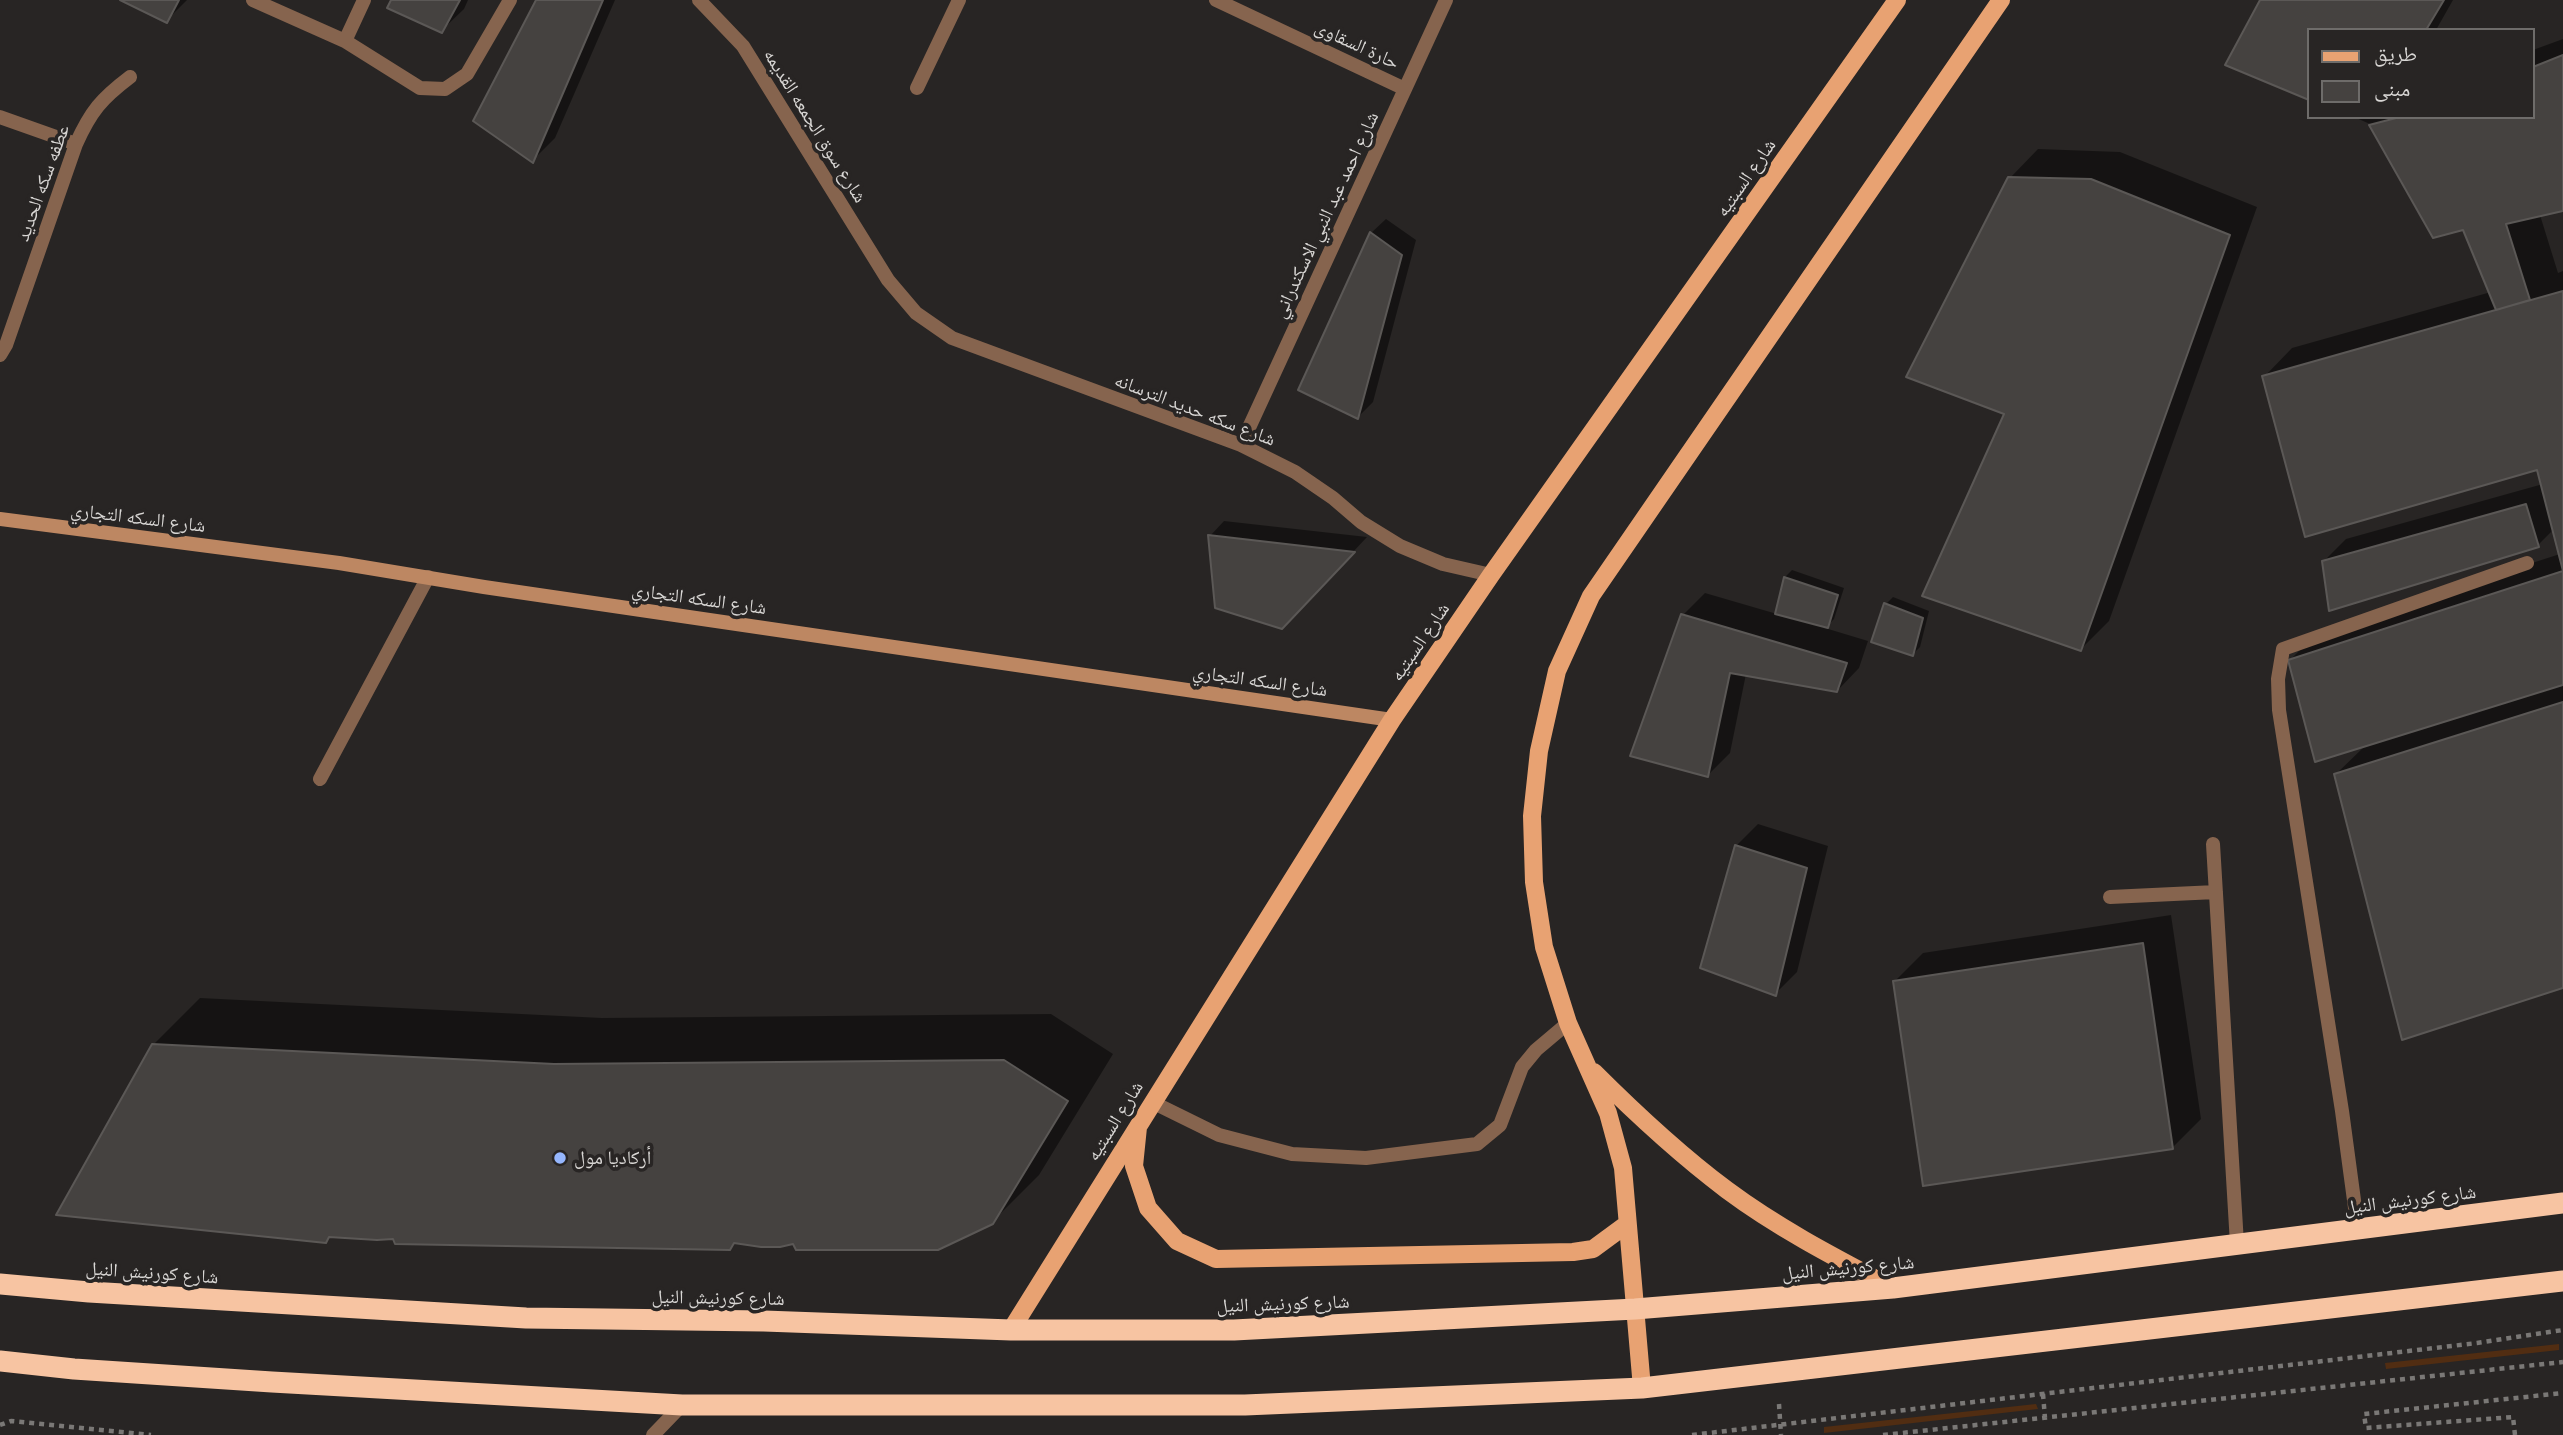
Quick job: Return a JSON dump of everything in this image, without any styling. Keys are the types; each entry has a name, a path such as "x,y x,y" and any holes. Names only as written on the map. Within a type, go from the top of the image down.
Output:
{"highway":[{"name":"شارع كورنيش النيل","path":"0,1284 103,1293 526,1318 764,1321 1011,1329 1234,1330 1635,1309 1893,1288 2563,1203"},
{"path":"0,1361 75,1369 272,1382 682,1405 1245,1405 1642,1388 2563,1281"}],"main road":[{"name":"شارع السبتيه","path":"1011,1329 1392,720 1896,0"},
{"path":"1642,1388 1623,1168 1608,1113 1583,1062 1544,947 1534,882 1532,816 1539,751 1557,671 1591,596 2001,0"},
{"path":"1583,1062 1652,1130 1727,1190 1808,1243 1893,1288"},
{"path":"1138,1123 1134,1167 1148,1208 1177,1241 1216,1259 1573,1252 1593,1250 1627,1224"}],"street":[{"path":"253,0 345,41 420,88 446,89 467,74 510,0"},
{"path":"345,41 364,0"},
{"name":"شارع سوق الجمعه القديمه","path":"699,0 743,46 888,280"},
{"path":"916,88 959,0"},
{"name":"حارة السقاوى","path":"1216,0 1405,89"},
{"name":"شارع احمد عبد النبي الاسكندراني","path":"1241,445 1446,0"},
{"name":"عطفه سكه الحديد","path":"0,355 6,345 76,144 88,117 107,95 130,77"},
{"path":"0,117 76,144"},
{"name":"شارع سكه حديد الترسانه","path":"888,280 916,313 952,338 1241,445 1294,472 1333,498 1361,522 1400,546 1443,564 1491,575"},
{"name":"شارع السكه التجاري","path":"0,519 339,563 1392,720"},
{"path":"2358,1230 2279,710 2279,663 2283,649 2527,563"},
{"path":"320,779 428,576"},
{"path":"2213,844 2237,1244"},
{"path":"2110,897 2216,892"},
{"path":"1152,1102 1219,1135 1292,1154 1366,1158 1477,1144 1500,1125 1522,1067 1536,1050 1568,1023"},
{"path":"653,1435 682,1405"}],"path":[{"path":"1692,1435 2464,1345 2563,1330"},
{"path":"1883,1435 2563,1362"},
{"path":"2515,1435 2513,1417 2365,1428 2364,1414 2563,1393"},
{"path":"2043,1394 2045,1418"},
{"path":"0,1425 11,1421 151,1435"}],"shaded area":[{"path":"2559,1344 2559,1350 2386,1369 2385,1363"},
{"path":"2036,1404 2038,1409 1824,1433 1824,1427"}],"building":[{"path":"120,0 179,0 167,23"},
{"path":"391,0 460,0 442,33 387,8"},
{"path":"536,0 603,0 533,163 473,121"},
{"path":"2260,0 2444,0 2427,28 2308,28 2308,100 2225,65"},
{"path":"2563,55 2563,211 2506,224 2530,300 2496,310 2463,230 2433,238 2369,125 2392,119 2535,119 2535,66"},
{"path":"2008,177 2091,179 2230,235 2081,651 1922,596 2004,414 1906,377"},
{"path":"1370,232 1402,255 1358,419 1298,390"},
{"path":"2563,291 2563,571 2537,470 2305,537 2262,376"},
{"path":"2526,504 2539,547 2329,611 2322,561"},
{"path":"1208,535 1355,552 1282,629 1215,608"},
{"path":"2563,571 2563,685 2315,762 2288,660"},
{"path":"1784,577 1838,595 1828,628 1775,614"},
{"path":"1884,603 1923,618 1913,656 1871,642"},
{"path":"1681,614 1847,663 1837,692 1730,673 1708,777 1630,756"},
{"path":"2563,702 2563,988 2402,1040 2334,774"},
{"path":"1735,845 1807,868 1776,996 1700,968"},
{"path":"2143,943 2173,1149 1923,1186 1893,981"},
{"name":"أركاديا مول","path":"152,1044 554,1064 1004,1060 1068,1101 993,1224 938,1250 796,1250 793,1244 761,1247 734,1243 730,1250 395,1244 393,1239 329,1237 326,1243 56,1215"}],"place":[{"name":"أركاديا مول","path":"560,1158"}]}
